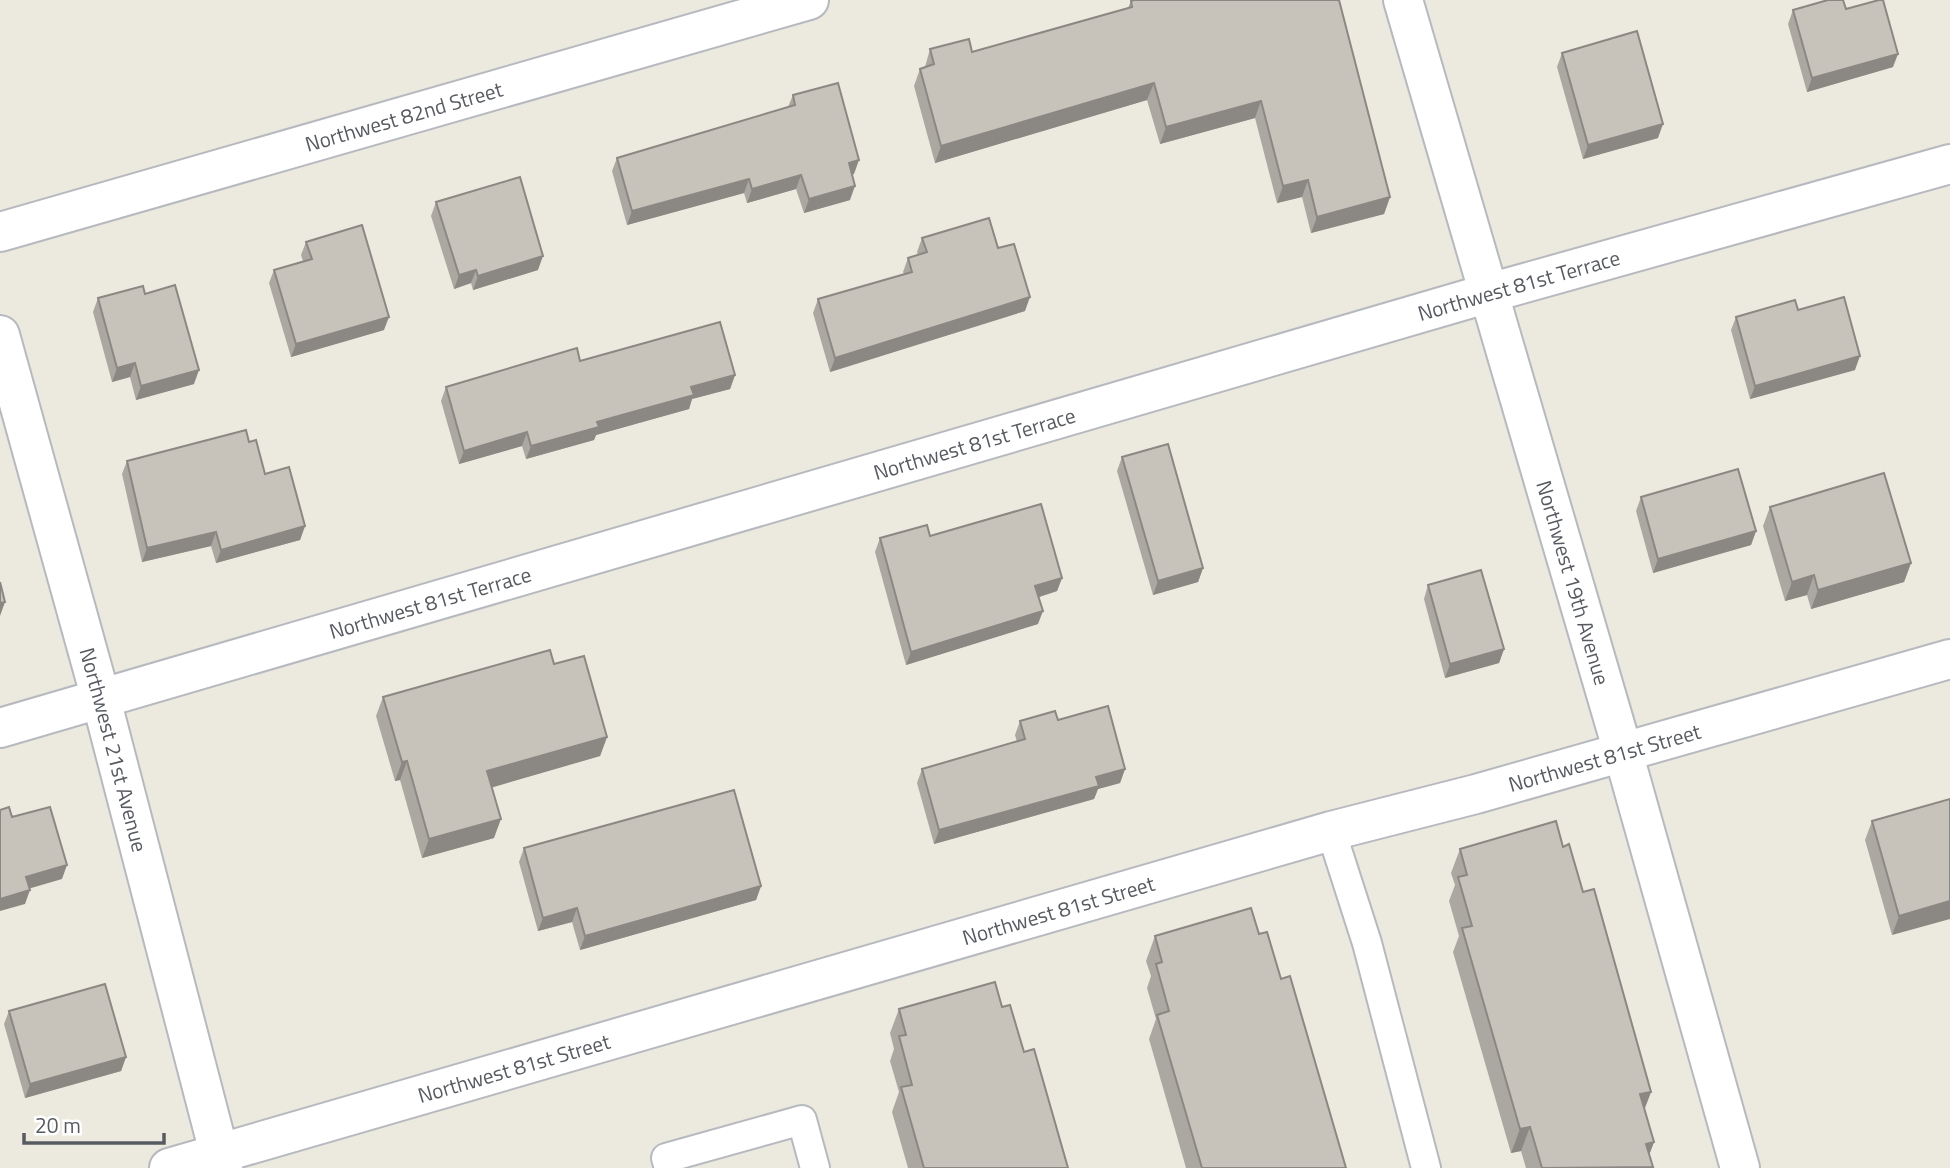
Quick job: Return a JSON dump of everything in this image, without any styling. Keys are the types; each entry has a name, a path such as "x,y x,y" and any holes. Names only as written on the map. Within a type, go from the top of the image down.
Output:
{"street":[{"name":"Northwest 82nd Street","path":"0,232 809,0"},
{"name":"Northwest 19th Avenue","path":"1403,0 1623,752 1740,1168"},
{"name":"Northwest 81st Terrace","path":"0,728 1489,293 1950,164"},
{"name":"Northwest 21st Avenue","path":"0,335 100,699 220,1161"},
{"name":"Northwest 81st Street","path":"169,1168 220,1161 1331,831 1950,659"}],"lane":[{"path":"1331,831 1367,943 1426,1168"},
{"path":"668,1168 666,1158 802,1120 815,1168"}],"building":[{"path":"1339,0 1390,197 1317,217 1308,180 1283,186 1261,101 1166,127 1154,83 941,146 920,69 934,64 930,49 969,39 972,52 1132,7 1131,1"},
{"path":"1828,0 1843,0 1846,9 1883,0 1898,54 1812,78 1793,10"},
{"path":"1637,31 1663,124 1588,145 1562,53"},
{"path":"838,83 859,160 849,163 855,186 809,199 801,175 752,189 749,179 632,211 617,158 795,105 793,95"},
{"path":"520,177 543,256 478,276 476,270 459,275 436,202"},
{"path":"989,218 998,248 1014,244 1030,297 835,358 818,299 912,272 908,258 927,252 922,238"},
{"path":"362,225 389,317 296,344 274,270 312,259 306,242"},
{"path":"175,285 199,370 141,386 135,363 117,368 98,298 143,286 145,294"},
{"path":"1844,297 1860,356 1755,386 1736,317 1795,300 1798,310"},
{"path":"720,322 735,375 691,387 694,395 597,422 599,427 531,446 527,432 464,451 446,387 577,348 580,361"},
{"path":"246,430 249,442 256,440 265,474 289,467 305,526 221,550 216,532 147,548 127,461"},
{"path":"1168,444 1203,568 1158,581 1122,457"},
{"path":"1738,469 1756,531 1658,559 1641,497"},
{"path":"1884,473 1911,563 1818,590 1814,575 1792,582 1770,507"},
{"path":"1041,504 1062,578 1035,586 1043,611 911,652 880,538 927,525 930,536"},
{"path":"1481,570 1504,649 1450,664 1428,585"},
{"path":"0,582 5,602 0,603"},
{"path":"550,650 554,664 584,656 607,737 487,771 501,819 429,839 407,761 402,762 383,697"},
{"path":"1108,706 1125,769 1096,777 1099,786 939,830 922,769 1025,739 1020,721 1055,711 1058,720"},
{"path":"734,790 761,886 585,936 577,908 543,918 524,848"},
{"path":"1950,799 1950,901 1899,916 1872,821"},
{"path":"9,807 12,817 50,807 67,865 26,877 30,890 0,899 0,810"},
{"path":"1556,821 1563,847 1569,844 1583,892 1594,889 1651,1092 1640,1094 1654,1142 1646,1144 1653,1167 1542,1168 1530,1127 1520,1129 1462,928 1472,926 1458,877 1467,875 1460,849"},
{"path":"1251,908 1259,934 1267,932 1281,979 1290,976 1346,1168 1202,1168 1157,1015 1169,1011 1156,964 1162,962 1155,936"},
{"path":"995,982 1002,1007 1010,1005 1024,1052 1034,1049 1068,1168 924,1168 901,1087 912,1085 899,1036 906,1035 899,1009"},
{"path":"105,984 126,1057 30,1084 9,1011"}]}
